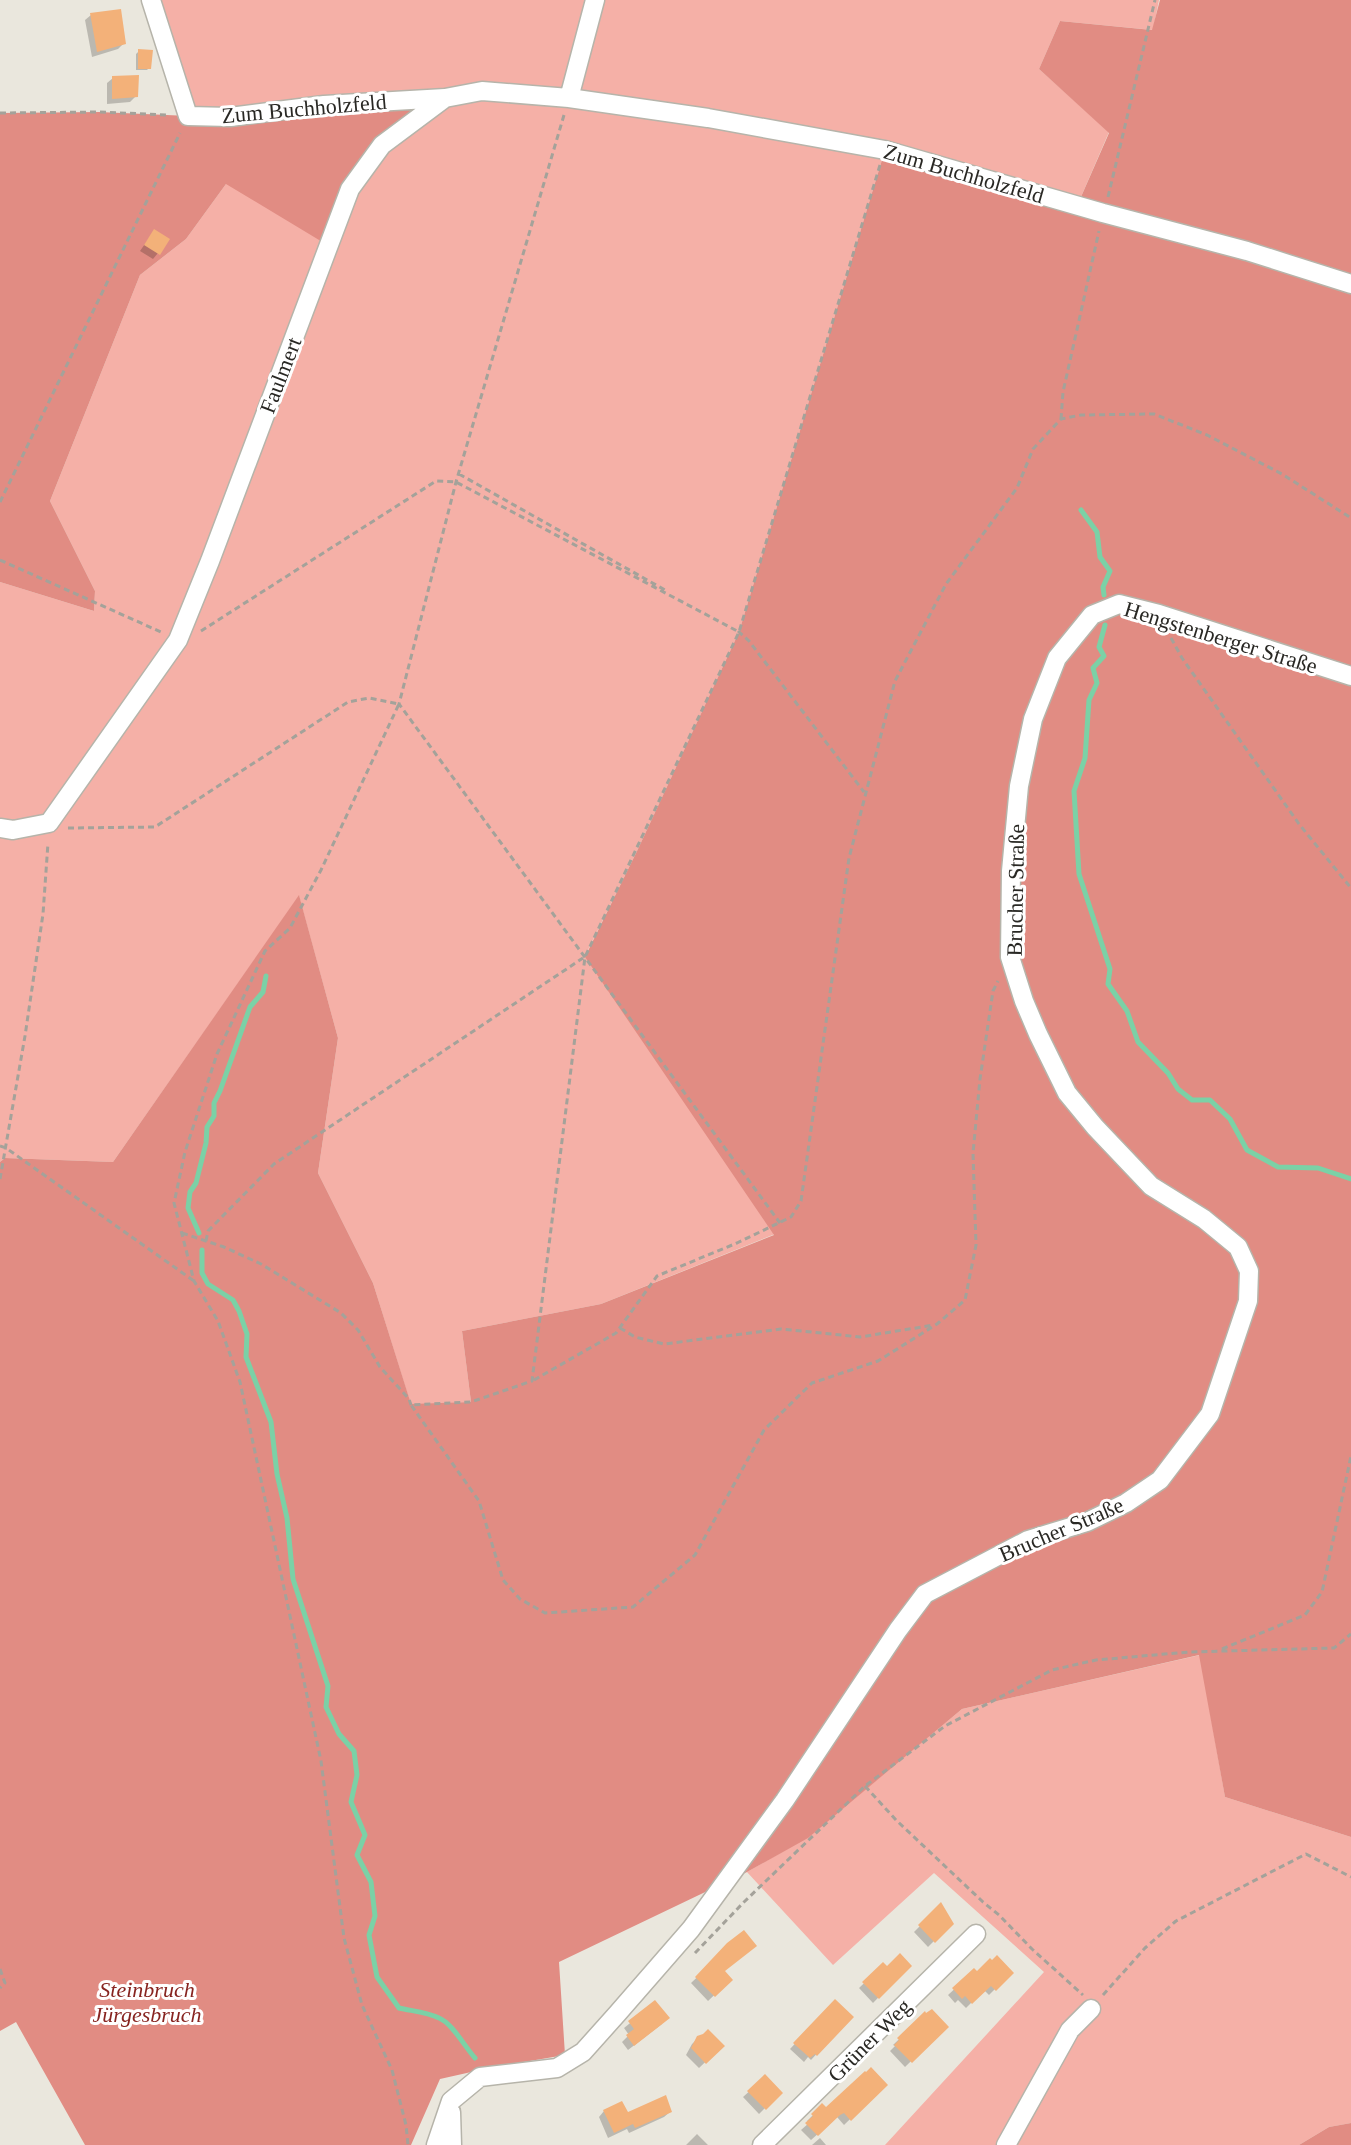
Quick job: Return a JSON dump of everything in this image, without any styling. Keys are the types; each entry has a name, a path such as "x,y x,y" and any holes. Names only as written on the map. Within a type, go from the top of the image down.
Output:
{"street":[{"path":"151,0 188,116"},
{"path":"569,98 595,0"},
{"name":"Faulmert","path":"49,823 178,640 350,189 382,145 445,98 482,91 569,98"},
{"name":"Zum Buchholzfeld","path":"188,116 230,117 324,105 445,98"},
{"name":"Zum Buchholzfeld","path":"569,98 708,118 885,150 1247,251 1351,284"},
{"name":"Hengstenberger Straße","path":"1092,615 1119,604 1351,676"},
{"name":"Brucher Straße","path":"451,2101 480,2077 557,2068 583,2052 691,1929 785,1800 925,1594 1028,1540 1087,1522 1126,1503 1160,1480 1210,1414 1248,1301 1249,1271 1238,1247 1204,1219 1151,1186 1067,1093 1024,1001 1010,957 1011,871 1019,786 1033,719 1057,658 1092,615"},
{"path":"0,828 13,830 49,823"},
{"name":"Grüner Weg","path":"762,2145 976,1934"},
{"path":"1006,2145 1070,2030 1091,2009"},
{"path":"436,2145 451,2101"},
{"path":"451,2101 452,2145"}],"path":[{"path":"408,2145 392,2070 362,2005 344,1938 321,1761 240,1382 218,1321 194,1281 174,1203 185,1152 217,1054 265,951 290,928 321,870 399,704 456,482 569,98"},
{"path":"0,113 99,112 188,116 0,502"},
{"path":"532,1381 585,957 739,632 885,150"},
{"path":"411,1405 471,1402 532,1381 616,1333 657,1276 791,1217 801,1201 849,858 895,681 946,584 1017,488 1033,449 1061,419 1081,415 1154,414 1207,435 1282,474 1351,518"},
{"path":"459,474 739,632 865,793"},
{"path":"198,633 436,481 456,482 739,632"},
{"path":"0,560 178,640"},
{"path":"1159,614 1182,658 1299,824 1351,888"},
{"path":"0,1179 43,914 49,823 74,829 155,827 348,702 369,698 399,704 780,1223"},
{"path":"206,1241 208,1231 274,1164 585,957"},
{"path":"182,1233 261,1264 341,1313 358,1330 380,1367 409,1399 479,1501 503,1580 520,1599 545,1613 633,1607 695,1555 764,1430 812,1383 878,1361 937,1324 965,1300 976,1245 973,1153 980,1079 993,991 1010,957"},
{"path":"0,1146 194,1281"},
{"path":"620,1328 635,1337 664,1344 781,1329 860,1337 937,1324"},
{"path":"1219,1651 1305,1615 1322,1592 1351,1456"},
{"path":"687,1963 744,1902 865,1786 945,1726 1052,1670 1096,1660 1189,1652 1334,1648 1351,1634"},
{"path":"865,1786 896,1820 1081,1992 1091,2009 1145,1948 1176,1921 1306,1854 1351,1877"},
{"path":"0,1969 5,1983 0,1988"}],"shaded area":[{"path":"151,0 1159,0 1153,30 1060,21 1039,69 1109,132 1077,206 885,150 739,632 585,956 775,1234 601,1304 462,1331 471,1402 411,1405 373,1283 318,1173 338,1038 299,896 113,1162 5,1158 0,1162 0,582 94,611 95,591 50,501 140,275 186,239 226,184 188,116"},
{"path":"1200,1655 1225,1797 1351,1837 1351,2123 1329,2127 1299,2145 885,2145 1044,1972 934,1873 833,1965 747,1872 808,1837 962,1709"}],"green space":[{"name":"Steinbruch Jürgesbruch","path":"1160,0 1351,0 1351,1837 1225,1797 1199,1655 962,1709 808,1838 747,1872 559,1962 565,2055 440,2079 411,2145 85,2145 16,2022 0,2031 0,1162 5,1158 113,1162 299,895 338,1038 318,1173 373,1283 411,1404 471,1402 462,1331 601,1304 774,1235 585,957 739,632 885,150 1077,206 1109,133 1039,69 1060,21 1152,30"},
{"path":"445,98 382,145 329,246 226,184 186,239 140,275 50,501 95,591 94,611 0,582 0,113 99,112 189,116"},
{"path":"1351,2123 1351,2145 1299,2145 1329,2127"}],"building":[{"path":"121,9 126,44 97,52 90,13"},
{"path":"138,49 153,50 151,69 138,69"},
{"path":"139,75 138,97 112,99 112,76"},
{"path":"154,229 170,239 160,255 144,245"},
{"path":"941,1902 954,1924 935,1943 918,1925"},
{"path":"744,1930 757,1946 725,1971 733,1980 715,1997 695,1977"},
{"path":"900,1953 912,1966 879,1999 862,1982 883,1962 887,1966"},
{"path":"997,1955 1014,1973 996,1991 991,1986 972,2004 965,1996 962,1999 952,1988 974,1968 977,1971"},
{"path":"835,1999 854,2017 817,2056 815,2054 810,2058 793,2043"},
{"path":"655,2000 670,2018 634,2046 626,2035 634,2029 628,2021"},
{"path":"932,2009 949,2027 912,2063 894,2045 899,2040 897,2038 925,2011"},
{"path":"708,2029 725,2046 706,2064 691,2048 697,2036"},
{"path":"871,2067 888,2085 851,2121 844,2113 818,2136 805,2123 813,2116 811,2114 822,2103 826,2107"},
{"path":"765,2074 783,2093 766,2110 747,2091"},
{"path":"666,2095 672,2112 635,2128 633,2124 614,2133 603,2110 622,2101 628,2112"}],"waterway":[{"path":"1081,510 1097,532 1100,557 1110,571 1103,587 1104,595"},
{"path":"1105,625 1099,647 1104,656 1093,668 1097,683 1089,700 1085,758 1074,791 1079,874 1110,969 1108,984 1127,1011 1138,1042 1168,1073 1178,1089 1192,1100 1210,1100 1230,1119 1247,1150 1278,1167 1318,1168 1351,1179"},
{"path":"199,1233 188,1208 190,1192 196,1183 207,1127 214,1116 214,1103 250,1007 263,992 266,976"},
{"path":"202,1250 202,1273 208,1284 233,1300 247,1334 246,1357 271,1422 277,1474 287,1518 293,1579 328,1686 326,1707 339,1734 354,1751 357,1775 351,1802 365,1835 357,1855 371,1882 375,1916 369,1935 377,1977 399,2008 430,2014 444,2021 475,2058"}]}
